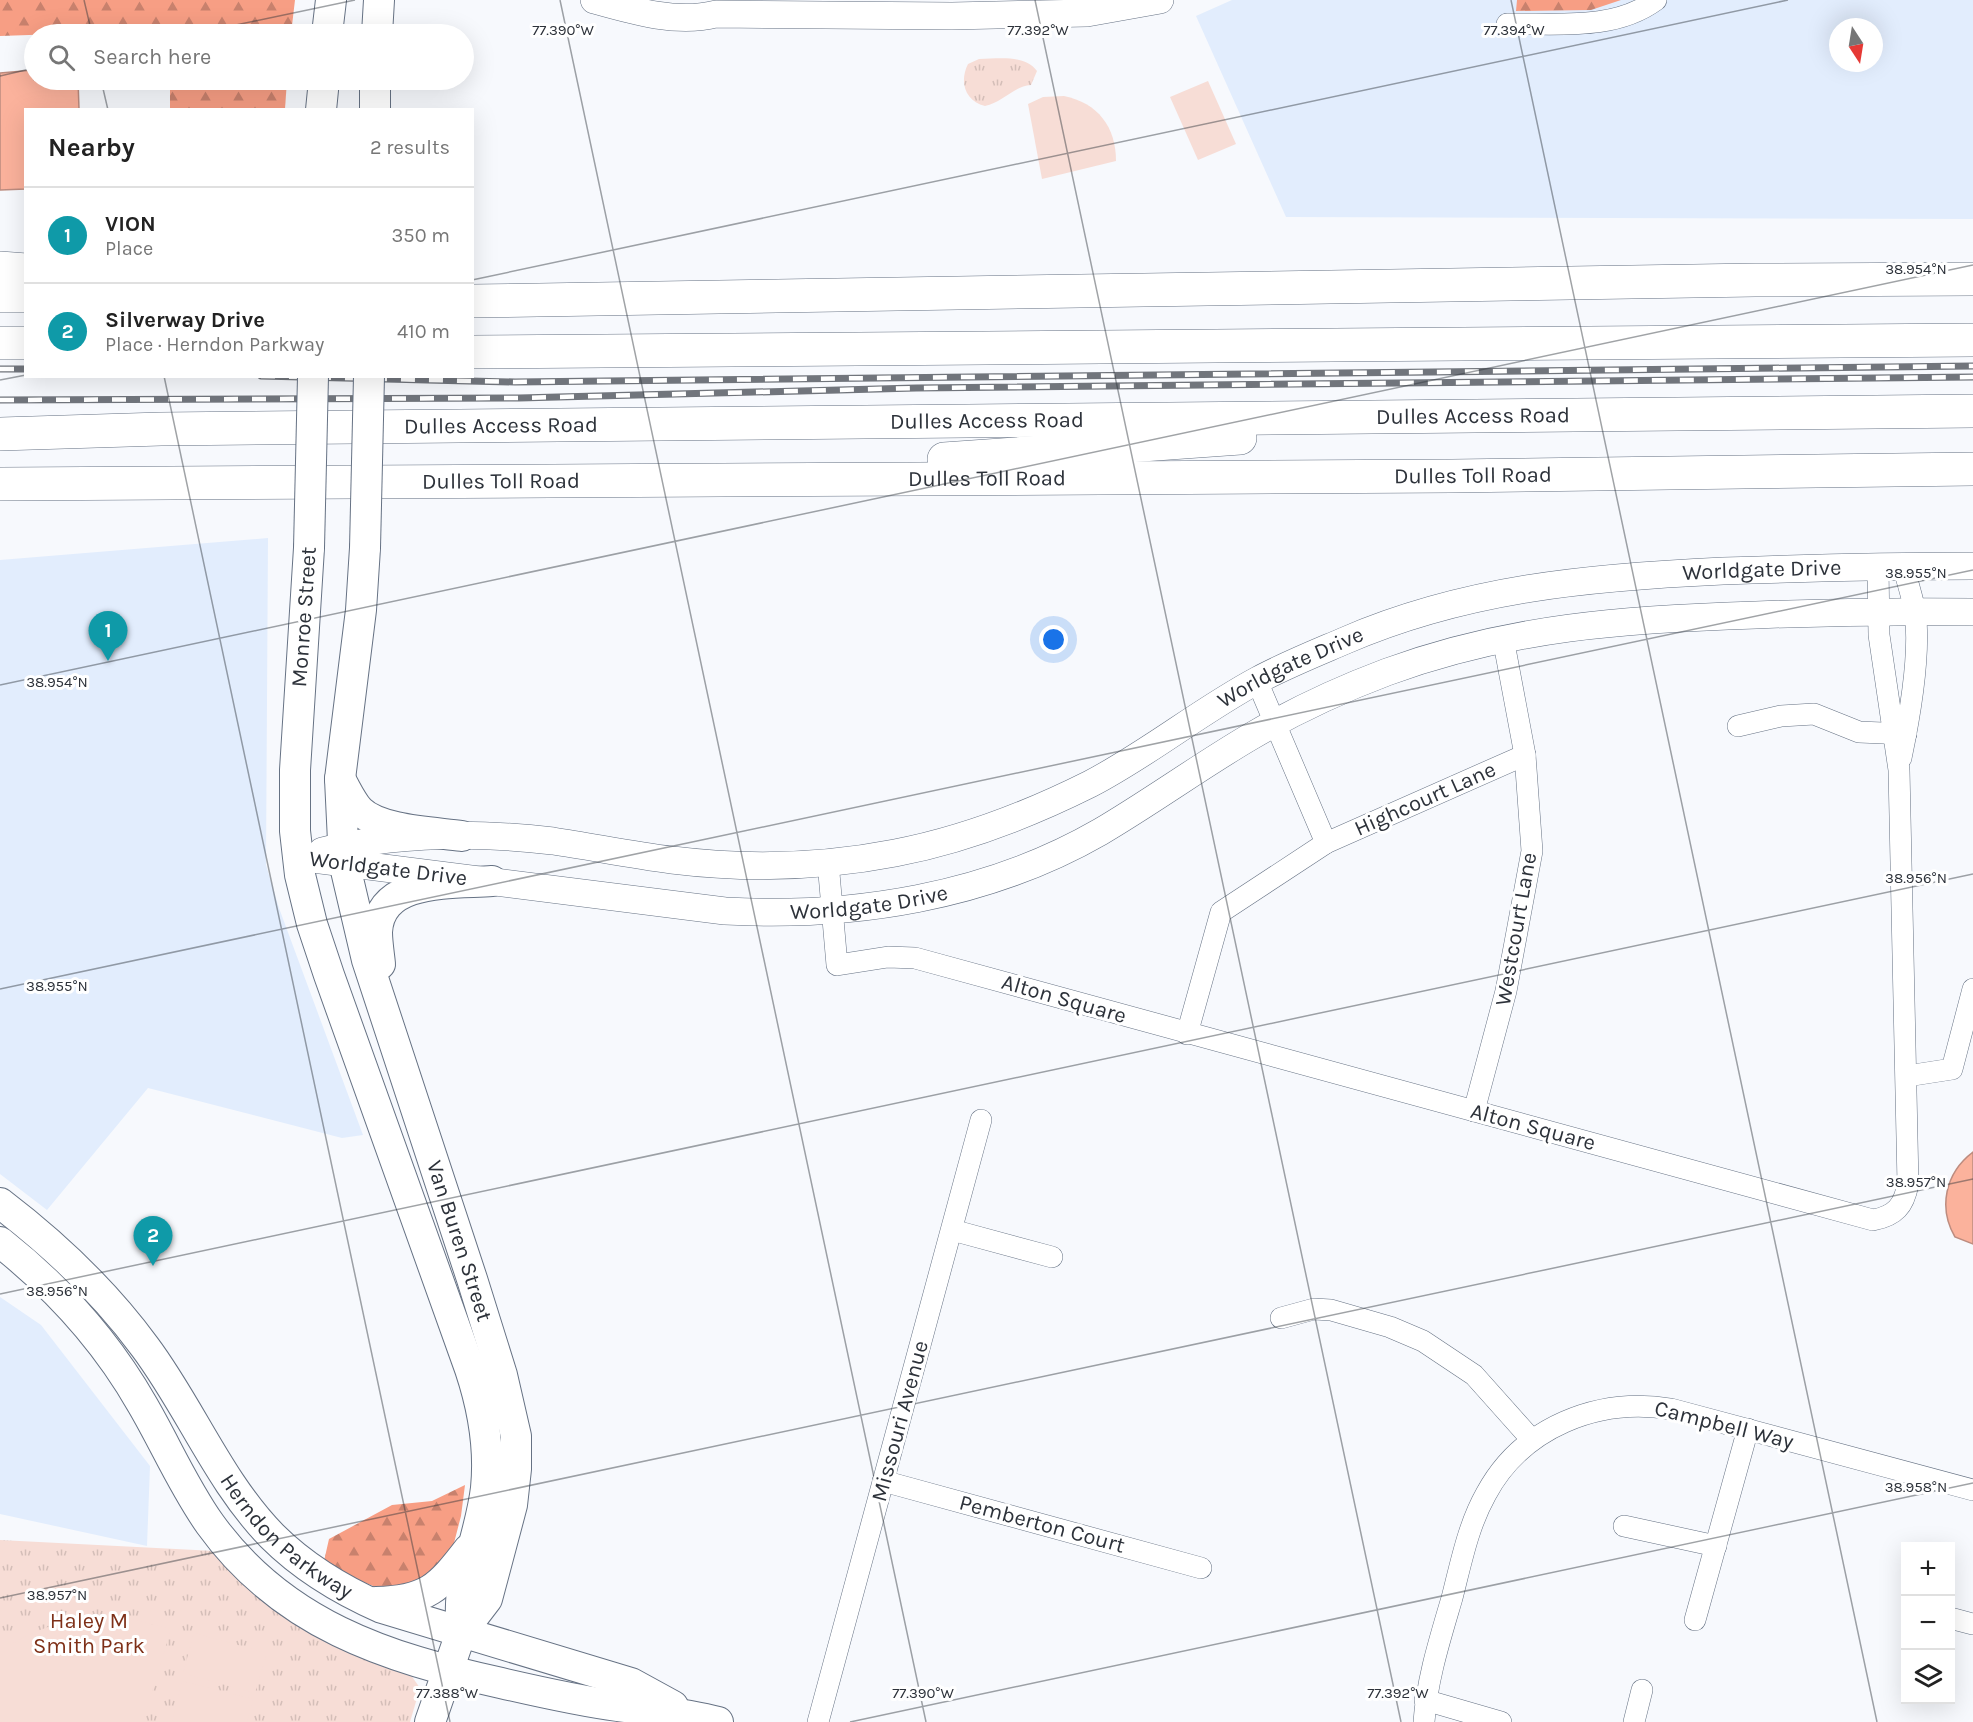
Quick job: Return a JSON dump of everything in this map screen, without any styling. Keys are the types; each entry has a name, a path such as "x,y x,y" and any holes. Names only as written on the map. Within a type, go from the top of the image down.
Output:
{"highway":[{"path":"0,268 24,270"},
{"path":"474,301 1743,280 1973,279"},
{"path":"0,296 24,296"},
{"path":"474,351 1973,340"},
{"path":"0,343 24,343"},
{"name":"Dulles Access Road","path":"0,434 161,429 1973,411"},
{"path":"769,478 993,454 1388,430 1499,415"},
{"name":"Dulles Toll Road","path":"0,484 1441,476 1973,469"},
{"path":"0,506 147,482"}],"main road":[{"path":"328,24 331,0"},
{"path":"378,24 379,0"},
{"path":"321,108 323,90"},
{"path":"375,90 375,108"},
{"name":"Monroe Street","path":"297,857 294,807 296,740 309,548 313,378"},
{"path":"343,854 340,779 361,610 365,548 369,378"},
{"path":"340,779 354,804 374,820 462,836"},
{"name":"Van Buren Street","path":"343,854 362,939 386,1021 472,1279 504,1383 516,1436 515,1487 503,1542 487,1599 461,1633"},
{"name":"Van Buren Street","path":"297,857 320,948 482,1407 487,1443 486,1486 476,1539 462,1593 461,1633 430,1722"},
{"path":"386,1021 377,930 381,915 388,903 413,888 492,881"},
{"name":"Herndon Parkway","path":"0,1203 58,1250 112,1306 163,1373 244,1502 272,1536 325,1578 369,1602 461,1633 631,1683 686,1713"},
{"name":"Herndon Parkway","path":"0,1242 59,1295 99,1340 141,1402 196,1503 241,1562 290,1603 333,1630 380,1650 448,1671 618,1706 686,1713 718,1722"},
{"path":"369,1602 404,1601 429,1593 445,1579 476,1539"}],"street":[{"path":"594,0 696,19 720,7"},
{"path":"677,0 720,7 952,16 1087,13 1160,0"},
{"path":"1507,24 1594,23 1639,12 1656,0"},
{"name":"Worldgate Drive","path":"343,854 364,841 462,836 549,841 702,863 828,862 918,848 977,832 1036,809 1116,770 1257,681 1350,638 1476,597 1547,584 1615,576 1890,566 1973,566"},
{"name":"Alton Square","path":"1890,566 1915,611 1912,705 1899,734"},
{"name":"Alton Square","path":"828,862 837,965 888,957 915,957 1187,1034 1873,1220 1889,1217 1905,1202 1908,1184 1899,734 1879,635 1878,611 1890,566"},
{"name":"Worldgate Drive","path":"297,857 343,854 492,881 725,911 784,913 832,911 895,903 945,892 1042,860 1097,833 1276,722 1326,697 1388,672 1457,649 1575,625 1644,619 1878,611 1973,612"},
{"name":"Westcourt Lane","path":"1474,1111 1506,992 1532,851 1525,755 1503,638"},
{"name":"Highcourt Lane","path":"1257,681 1326,843"},
{"path":"1738,726 1781,716 1814,714 1859,732 1899,734"},
{"name":"Highcourt Lane","path":"1187,1034 1221,912 1326,843 1525,755"},
{"path":"1907,1076 1952,1070 1973,989"},
{"name":"Missouri Avenue","path":"818,1722 981,1120"},
{"path":"952,1230 1052,1257"},
{"path":"1281,1318 1314,1309 1331,1310 1390,1327 1423,1341 1474,1375 1532,1440"},
{"name":"Campbell Way","path":"1424,1722 1425,1700 1473,1522 1486,1493 1501,1471 1532,1440 1566,1420 1592,1411 1623,1406 1671,1408 1973,1490"},
{"path":"1695,1620 1748,1429"},
{"name":"Pemberton Court","path":"883,1481 1201,1568"},
{"path":"1624,1526 1716,1546"},
{"path":"1955,1619 1973,1624"},
{"path":"1634,1722 1642,1690"},
{"path":"1425,1700 1501,1722"}],"shaded area":[{"path":"1232,0 1973,0 1973,219 1286,217 1196,16"},
{"path":"24,71 24,90 78,90 79,108 24,108 24,189 0,190 0,73"},
{"path":"268,538 266,865 279,908 363,1135 342,1138 148,1088 47,1210 0,1174 0,560"},
{"path":"1973,1152 1973,1244 1955,1237 1950,1226 1946,1203 1947,1192 1956,1170"},
{"path":"0,1297 41,1325 150,1466 147,1546 0,1514"}],"green space":[{"path":"0,0 295,0 292,24 24,24 24,35 0,36"},
{"path":"1517,0 1621,0 1591,10 1516,11"},
{"path":"979,59 1018,60 1032,66 1037,71 1031,85 1019,88 997,102 985,106 968,95 964,84 968,64"},
{"path":"1208,81 1236,144 1198,160 1170,97"},
{"path":"170,90 286,90 285,108 170,108"},
{"path":"1064,96 1086,104 1103,118 1113,137 1116,161 1042,179 1028,104 1043,97"},
{"path":"465,1485 461,1516 448,1566 390,1593 361,1581 324,1561 329,1539 392,1505 432,1501"},
{"name":"Haley M Smith Park","path":"0,1540 215,1551 408,1671 420,1688 410,1722 0,1722"},
{"path":"92,1617 131,1619 171,1629 143,1722 0,1722 0,1653 32,1633"},
{"path":"194,1633 267,1653 255,1693 183,1673"},
{"path":"182,1681 253,1699 247,1722 172,1722"}],"railway":[{"path":"346,378 515,382 1973,366"},
{"path":"0,369 24,369"},
{"path":"0,400 519,398 916,388 1973,377"}],"place":[{"name":"VION","path":"108,661"},
{"name":"Silverway Drive","path":"153,1266"}]}
